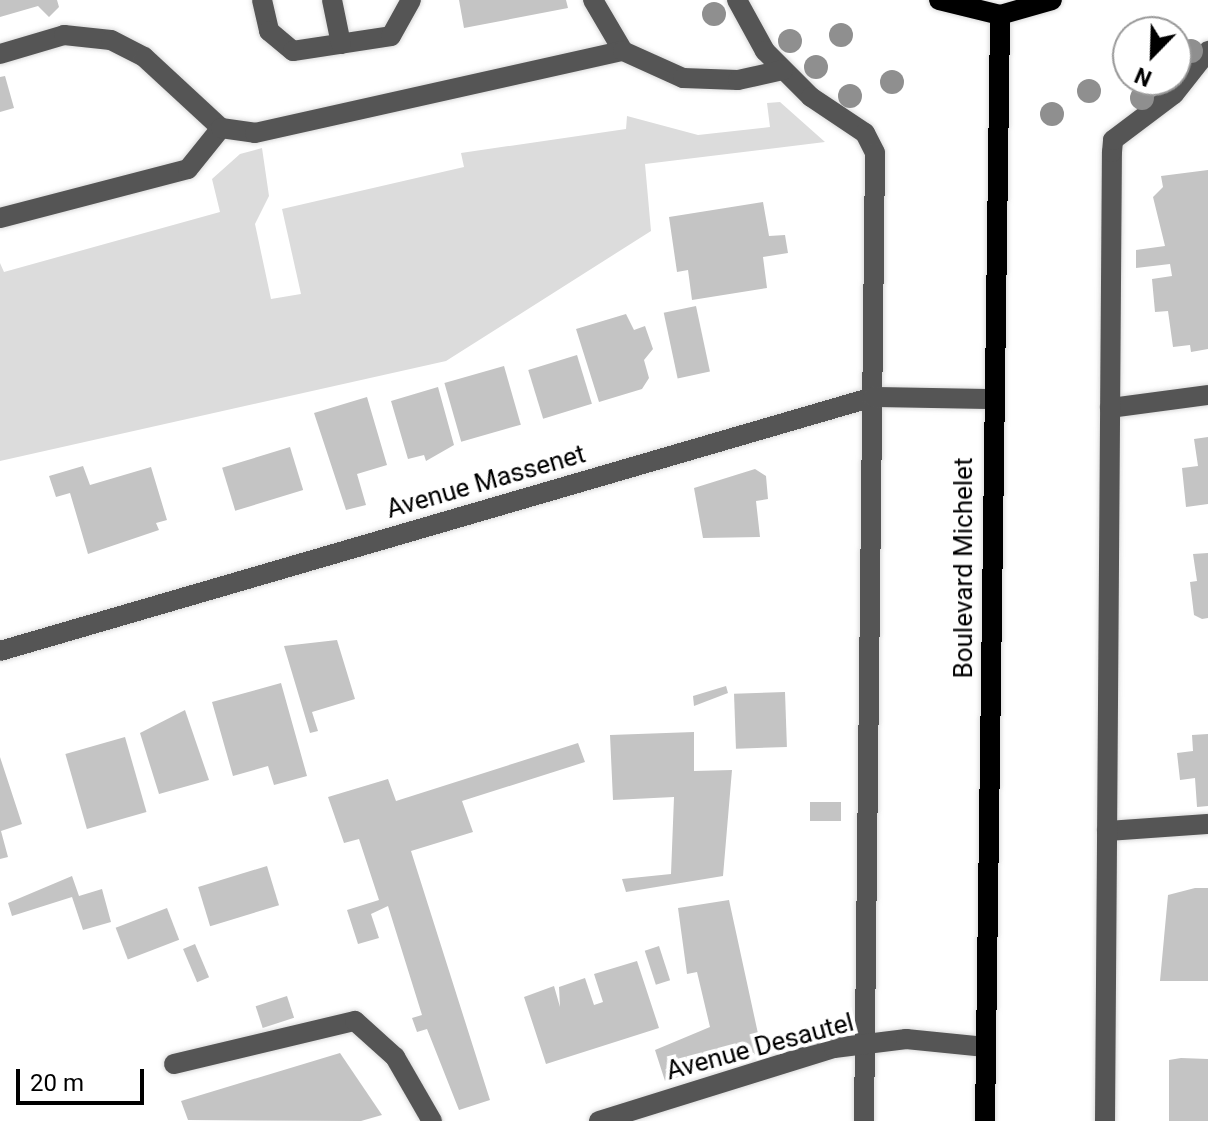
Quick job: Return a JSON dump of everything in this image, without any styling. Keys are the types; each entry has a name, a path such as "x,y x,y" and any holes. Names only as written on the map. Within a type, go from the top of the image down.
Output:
{"main road":[{"path":"939,0 1000,15 1052,0"},
{"name":"Boulevard Michelet","path":"985,1121 991,399 1000,15"}],"street":[{"path":"262,0 269,31 293,51 391,36 411,0"},
{"path":"332,0 341,44"},
{"path":"593,0 623,51 683,78 738,80 783,70"},
{"path":"737,0 783,70 865,133 875,153 864,1121"},
{"path":"0,54 64,35 111,40 144,57 221,128 255,133 623,51"},
{"path":"1105,1121 1113,140 1174,94 1208,51"},
{"path":"0,218 188,169 221,128"},
{"path":"1110,408 1208,395"},
{"name":"Avenue Massenet","path":"0,651 873,397 991,399"},
{"path":"1107,831 1208,824"},
{"path":"174,1064 355,1021 395,1057 432,1121"},
{"name":"Avenue Desautel","path":"599,1121 865,1044 906,1039 986,1047"}],"shaded area":[{"path":"780,102 825,142 645,164 651,231 446,361 0,461 0,263 4,272 220,212 212,179 240,154 262,148 269,196 255,224 271,299 301,294 282,209 464,167 461,153 626,129 627,116 698,135 770,127 767,103"}],"building":[{"path":"0,0 57,0 59,7 49,17 38,6 0,17"},
{"path":"459,0 566,0 568,8 464,28"},
{"path":"5,76 14,108 0,112 0,77"},
{"path":"1208,170 1208,349 1191,352 1190,345 1173,347 1168,311 1155,312 1152,279 1172,276 1170,264 1136,268 1136,250 1165,246 1153,197 1163,187 1161,176"},
{"path":"763,202 769,236 785,235 788,253 763,257 767,288 692,300 688,270 677,272 669,217"},
{"path":"696,306 710,372 678,378 664,313"},
{"path":"626,314 634,330 645,326 653,349 644,360 649,378 642,389 599,402 576,329"},
{"path":"577,355 592,404 543,419 528,370"},
{"path":"504,366 521,425 461,442 444,383"},
{"path":"438,387 454,445 426,461 424,455 408,459 391,401"},
{"path":"367,397 387,465 357,474 366,505 346,510 314,413"},
{"path":"1208,437 1208,504 1186,507 1182,468 1198,466 1194,439"},
{"path":"290,447 303,490 235,511 222,468"},
{"path":"83,466 90,485 151,467 167,520 156,523 159,530 88,554 70,493 56,497 49,476"},
{"path":"755,469 766,476 768,499 756,501 760,537 703,538 694,488"},
{"path":"1208,553 1208,618 1202,619 1194,615 1190,582 1197,581 1193,554"},
{"path":"337,640 355,699 312,712 318,731 310,733 284,646"},
{"path":"281,683 307,776 274,785 268,766 233,776 212,702"},
{"path":"726,686 728,693 694,706 693,696"},
{"path":"785,692 787,747 736,749 734,694"},
{"path":"185,710 209,780 159,794 140,733"},
{"path":"694,732 694,771 732,770 723,876 626,892 622,879 671,874 674,797 613,800 610,735"},
{"path":"1208,734 1208,806 1197,807 1195,778 1180,780 1177,753 1193,751 1192,735"},
{"path":"125,737 146,812 87,829 65,754"},
{"path":"578,743 585,762 462,801 473,832 411,851 490,1100 459,1110 427,1029 417,1032 412,1018 422,1015 388,906 371,914 379,938 358,944 347,910 379,900 359,839 344,843 328,797 388,779 396,801"},
{"path":"0,757 22,824 1,831 8,857 0,859"},
{"path":"810,802 841,802 841,821 810,821"},
{"path":"267,866 279,905 210,926 198,887"},
{"path":"72,876 79,896 102,889 111,922 83,930 72,897 12,916 8,903"},
{"path":"1208,888 1208,981 1160,981 1168,895"},
{"path":"729,900 762,1052 665,1081 655,1050 710,1027 697,972 687,974 678,908"},
{"path":"167,908 179,940 128,959 116,928"},
{"path":"195,944 209,977 197,982 183,949"},
{"path":"659,946 670,980 656,985 645,951"},
{"path":"637,961 659,1028 546,1064 524,997 554,986 560,1007 559,987 585,978 594,1005 603,1002 594,974"},
{"path":"287,996 294,1018 263,1028 256,1006"},
{"path":"340,1053 382,1115 361,1121 188,1120 181,1101"},
{"path":"1208,1059 1208,1121 1169,1121 1169,1060"}]}
